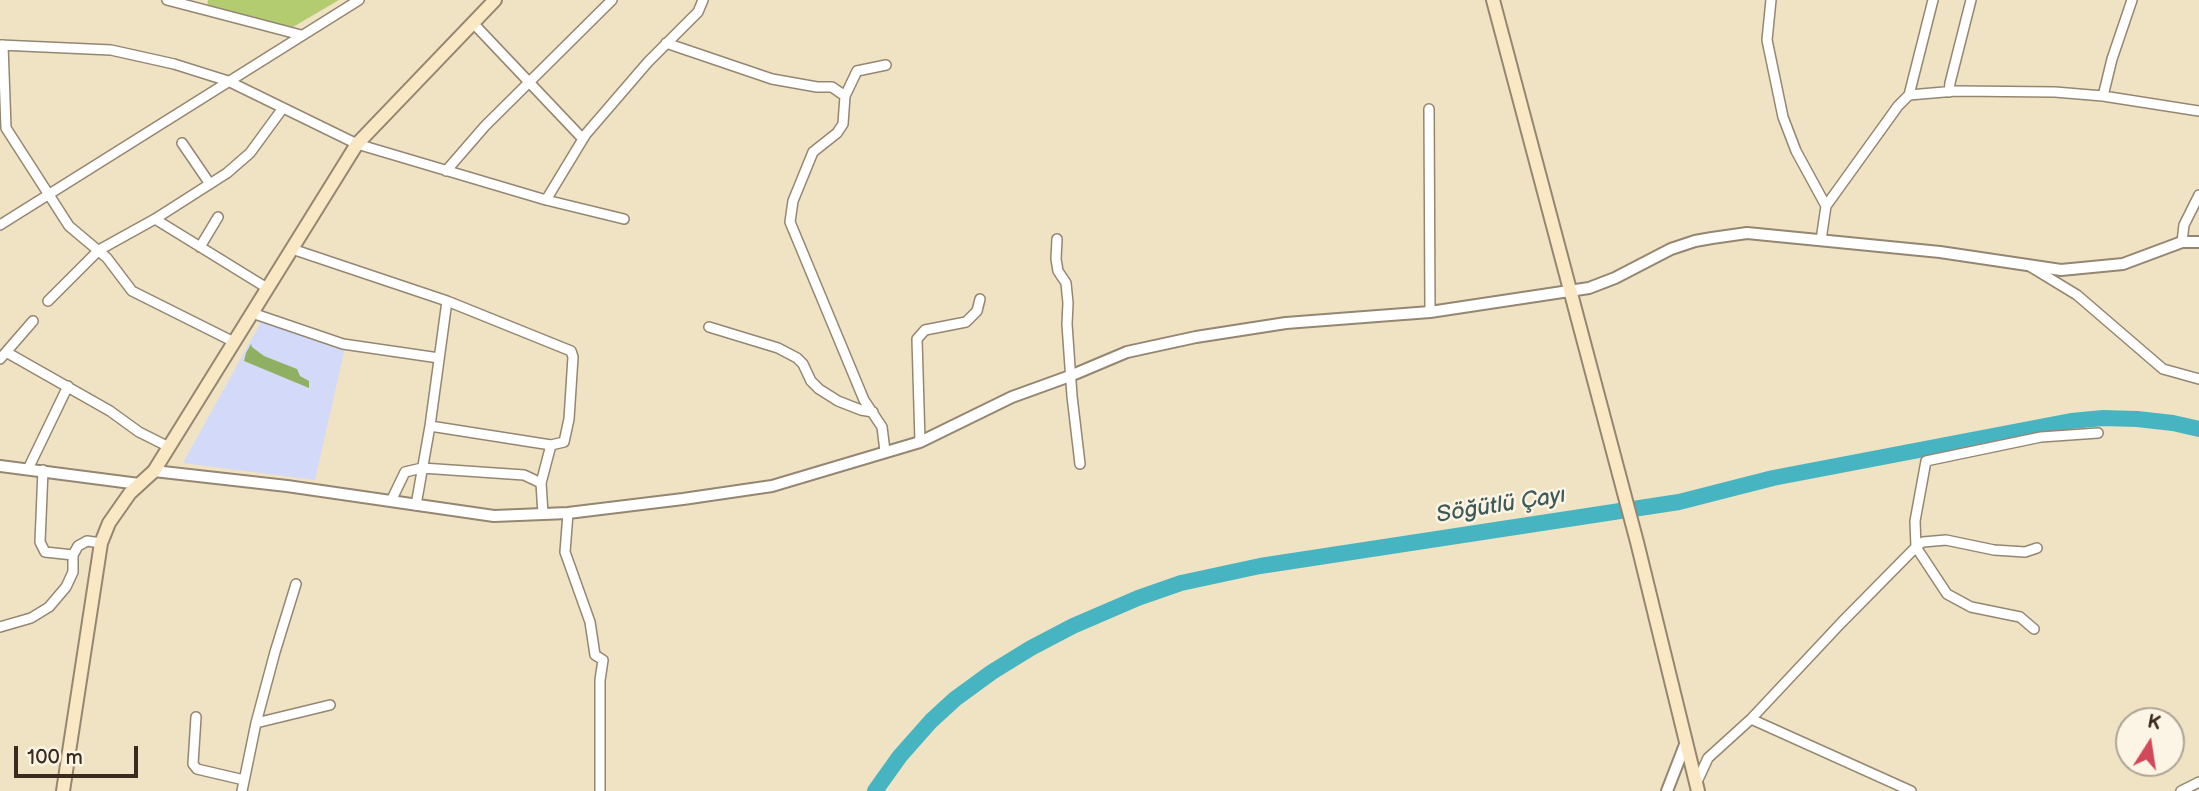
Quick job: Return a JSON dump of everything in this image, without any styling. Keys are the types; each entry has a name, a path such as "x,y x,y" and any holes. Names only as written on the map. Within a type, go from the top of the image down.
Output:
{"main road":[{"path":"63,791 101,543 109,523 130,493 154,471 357,144 495,0"},
{"path":"1493,0 1637,542 1686,742 1694,789"}],"street":[{"path":"167,0 301,36"},
{"path":"0,225 359,0"},
{"path":"446,171 485,126 612,0"},
{"path":"546,200 583,139 666,43 698,12 703,0"},
{"path":"1771,0 1767,40 1783,117 1796,151 1826,206"},
{"path":"1821,240 1826,206 1898,106 1909,95 1933,0"},
{"path":"1949,92 1971,0"},
{"path":"2103,96 2132,0"},
{"path":"472,23 583,139"},
{"path":"666,43 772,79 832,87 845,96"},
{"path":"234,342 132,291 99,250 69,226 6,128 2,46 111,50 174,64 228,81 357,144 546,200 624,219"},
{"path":"885,451 882,427 864,400 790,222 793,201 813,152 837,133 843,124 845,96 857,71 887,65"},
{"path":"1909,95 1949,92 2054,92 2103,96 2199,111"},
{"path":"48,302 99,250 228,173 250,153 283,108"},
{"path":"1429,109 1430,312"},
{"path":"182,144 210,184"},
{"path":"2182,242 2185,225 2199,195"},
{"path":"200,247 218,217"},
{"path":"155,219 267,288"},
{"path":"154,471 287,486 494,516 568,513 772,486 920,442 1012,397 1127,352 1196,337 1286,323 1430,312 1589,288 1615,278 1671,249 1695,241 1746,233 1940,252 2061,270 2123,264 2182,242 2199,242"},
{"path":"1057,239 1058,271 1066,283 1069,303 1067,324 1070,376 1080,464"},
{"path":"292,249 447,301 571,351 573,357 569,419 564,442 551,445 430,426"},
{"path":"2027,265 2077,295 2162,369 2199,379"},
{"path":"920,442 917,339 925,330 966,322 977,312 980,299"},
{"path":"416,505 447,301"},
{"path":"252,313 344,344 439,358"},
{"path":"33,321 3,356 68,386 139,432 169,447"},
{"path":"709,327 778,348 803,364 811,381 819,389 838,401 873,412"},
{"path":"28,469 68,386"},
{"path":"2034,629 2021,617 1971,607 1947,594 1916,547 1915,521 1926,461 2041,437 2098,433"},
{"path":"543,514 541,484 551,445"},
{"path":"0,466 139,484"},
{"path":"391,501 405,472 422,468 524,475 541,484"},
{"path":"43,470 40,542 45,552 73,555"},
{"path":"568,513 565,552 590,622 594,655 603,660 600,680 600,791"},
{"path":"1694,789 1708,758 1751,719 1842,622 1923,542 1945,540 2005,551 2025,552 2037,548"},
{"path":"0,627 31,618 49,607 66,587 73,572 73,555 78,546 87,541 101,543"},
{"path":"242,791 256,723 296,584"},
{"path":"256,723 330,705"},
{"path":"196,717 193,764 197,769 244,780"},
{"path":"1751,719 1912,791"},
{"path":"1667,791 1686,742"},
{"path":"2181,791 2199,782"}],"shaded area":[{"path":"261,322 345,347 315,480 183,463"}],"green space":[{"path":"208,0 339,0 293,27 207,7"},
{"path":"251,344 264,356 297,369 300,376 309,381 309,388 244,361"}],"waterway":[{"name":"Söğütlü Çayı","path":"875,791 900,756 931,721 955,699 992,672 1073,626 1181,583 1260,566 1679,502 1773,478 2071,421 2137,419 2199,429"}]}
